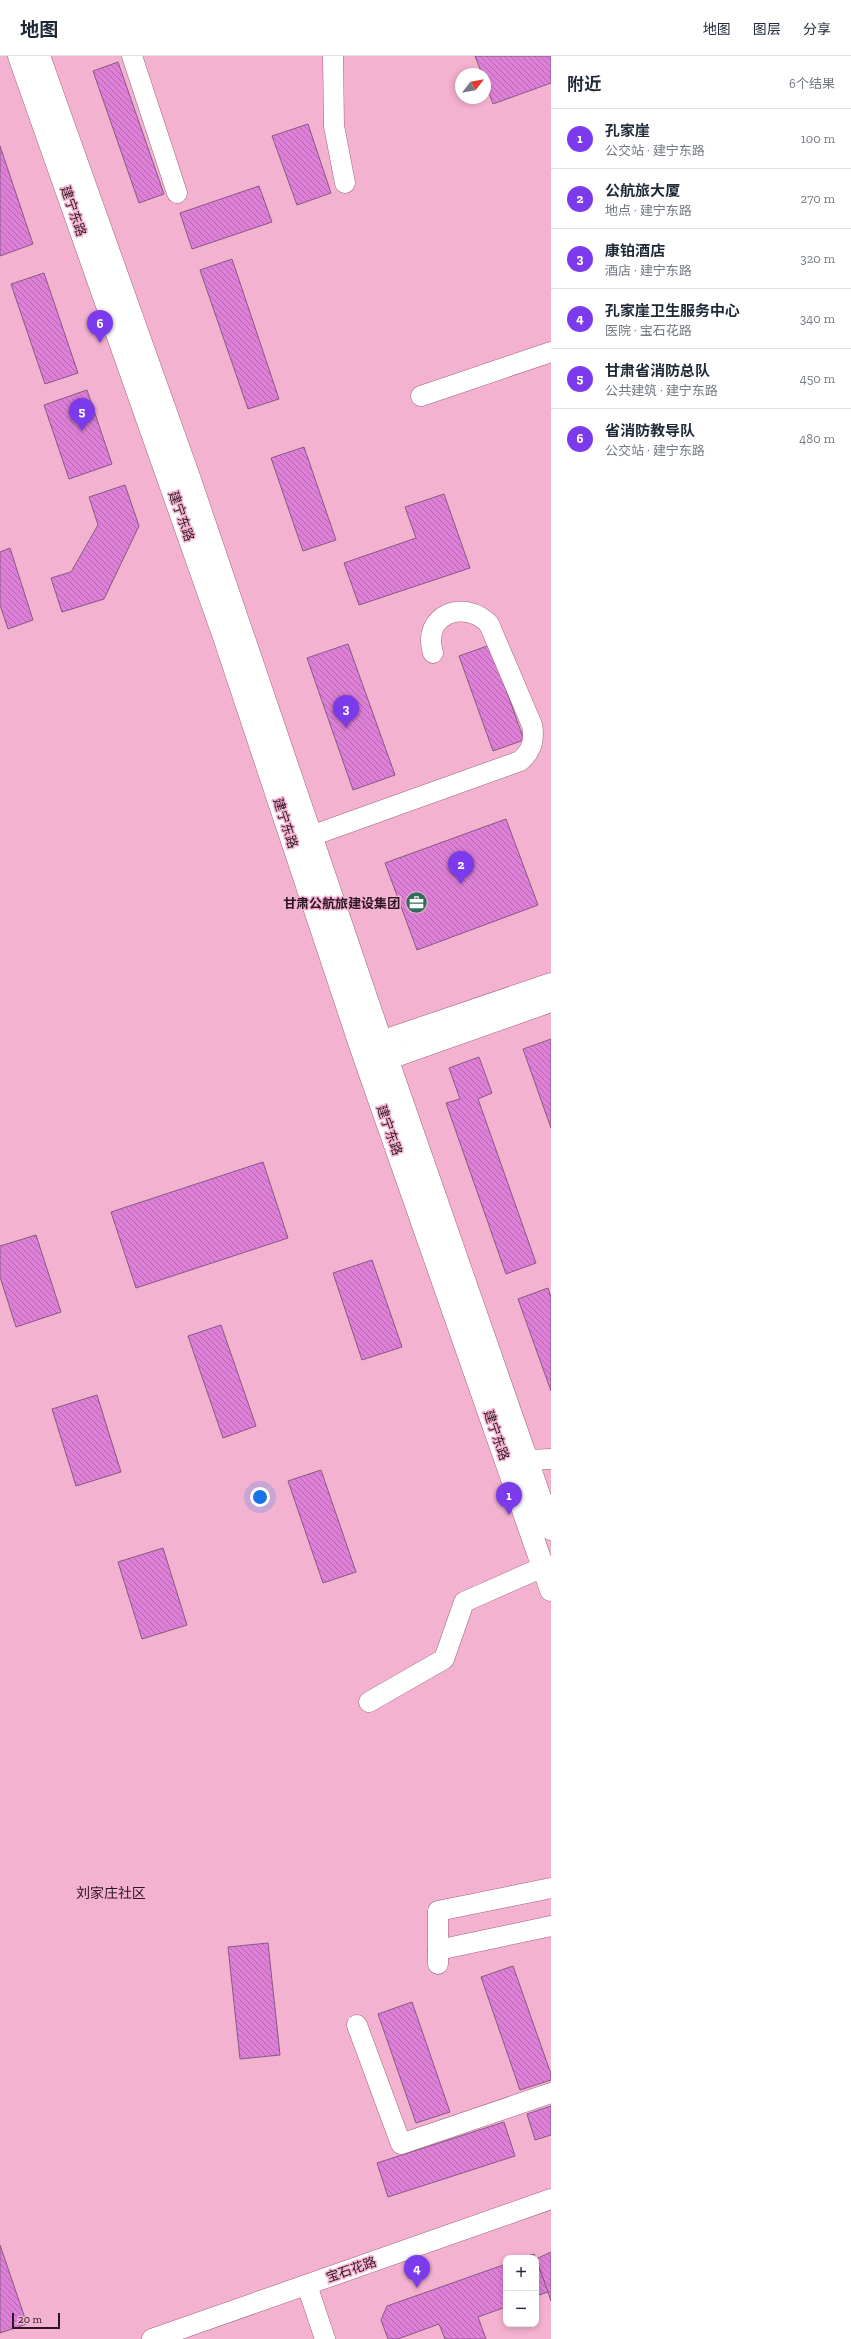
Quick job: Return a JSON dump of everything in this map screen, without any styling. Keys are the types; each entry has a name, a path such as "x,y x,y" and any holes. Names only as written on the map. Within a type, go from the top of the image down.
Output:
{"main road":[{"name":"建宁东路","path":"19,56 223,634 374,1054 528,1460 551,1529"},
{"name":"建宁东路","path":"39,56 189,477 311,836 374,1054 547,1566 551,1590"}],"street":[{"path":"132,56 177,193"},
{"path":"333,56 334,126 345,183"},
{"path":"422,396 551,352"},
{"path":"311,836 520,761 526,756 533,741 532,725 489,624 476,614 468,612 449,614 436,621 433,628 430,640 433,653"},
{"path":"374,1054 551,983"},
{"path":"374,1054 551,1002"},
{"path":"528,1460 551,1459"},
{"path":"369,1702 444,1660 464,1602 547,1566"},
{"path":"551,1888 438,1911 438,1957 551,1926"},
{"path":"357,2025 401,2144 551,2093"},
{"name":"宝石花路","path":"152,2339 551,2199"},
{"path":"307,2285 325,2339"}],"building":[{"path":"475,56 551,56 551,83 493,104 491,98 491,68 480,68"},
{"path":"118,62 164,194 139,203 93,71"},
{"path":"308,124 331,193 297,205 272,136"},
{"path":"0,146 33,244 0,256"},
{"path":"259,186 272,222 192,249 180,213"},
{"path":"232,259 279,399 248,409 200,270"},
{"path":"44,273 78,373 45,384 11,284"},
{"path":"87,390 112,464 69,479 44,405"},
{"path":"304,447 336,540 303,551 271,458"},
{"path":"125,485 139,526 104,599 62,612 51,578 71,572 98,525 89,497"},
{"path":"444,494 470,568 359,605 344,563 416,538 405,507"},
{"path":"10,548 33,620 8,629 0,605 0,552"},
{"path":"348,644 395,775 353,790 307,658"},
{"path":"490,645 524,740 493,751 459,656"},
{"path":"506,819 538,905 417,950 385,863"},
{"path":"551,1039 551,1128 523,1049"},
{"path":"479,1057 492,1093 478,1099 536,1263 506,1274 446,1103 460,1099 449,1068"},
{"path":"263,1162 288,1238 136,1288 111,1212"},
{"path":"36,1235 61,1312 16,1327 0,1277 0,1246"},
{"path":"372,1260 402,1347 362,1360 333,1273"},
{"path":"548,1288 551,1298 551,1391 518,1299"},
{"path":"221,1325 256,1426 223,1438 188,1336"},
{"path":"97,1395 121,1472 76,1486 52,1409"},
{"path":"321,1470 356,1572 323,1583 288,1481"},
{"path":"163,1548 187,1625 142,1639 118,1562"},
{"path":"268,1943 280,2055 240,2059 228,1947"},
{"path":"513,1966 551,2074 551,2080 520,2090 481,1977"},
{"path":"412,2002 450,2112 416,2123 378,2014"},
{"path":"551,2106 551,2135 535,2140 527,2114"},
{"path":"504,2122 515,2156 388,2197 377,2163"},
{"path":"0,2245 27,2324 0,2333"},
{"path":"551,2252 551,2301 539,2267 539,2258"},
{"path":"503,2265 503,2308 478,2317 486,2339 445,2339 439,2324 398,2339 388,2339 381,2320 387,2306"},
{"path":"539,2267 548,2292 539,2295"}],"place":[{"name":"省消防教导队","path":"100,343"},
{"name":"甘肃省消防总队","path":"82,431"},
{"name":"康铂酒店","path":"346,728"},
{"name":"公航旅大厦","path":"461,884"},
{"name":"甘肃公航旅建设集团","path":"416,903"},
{"name":"孔家崖","path":"509,1515"},
{"name":"孔家崖卫生服务中心","path":"417,2288"}],"district":[{"name":"刘家庄社区","path":"111,1893"}]}
